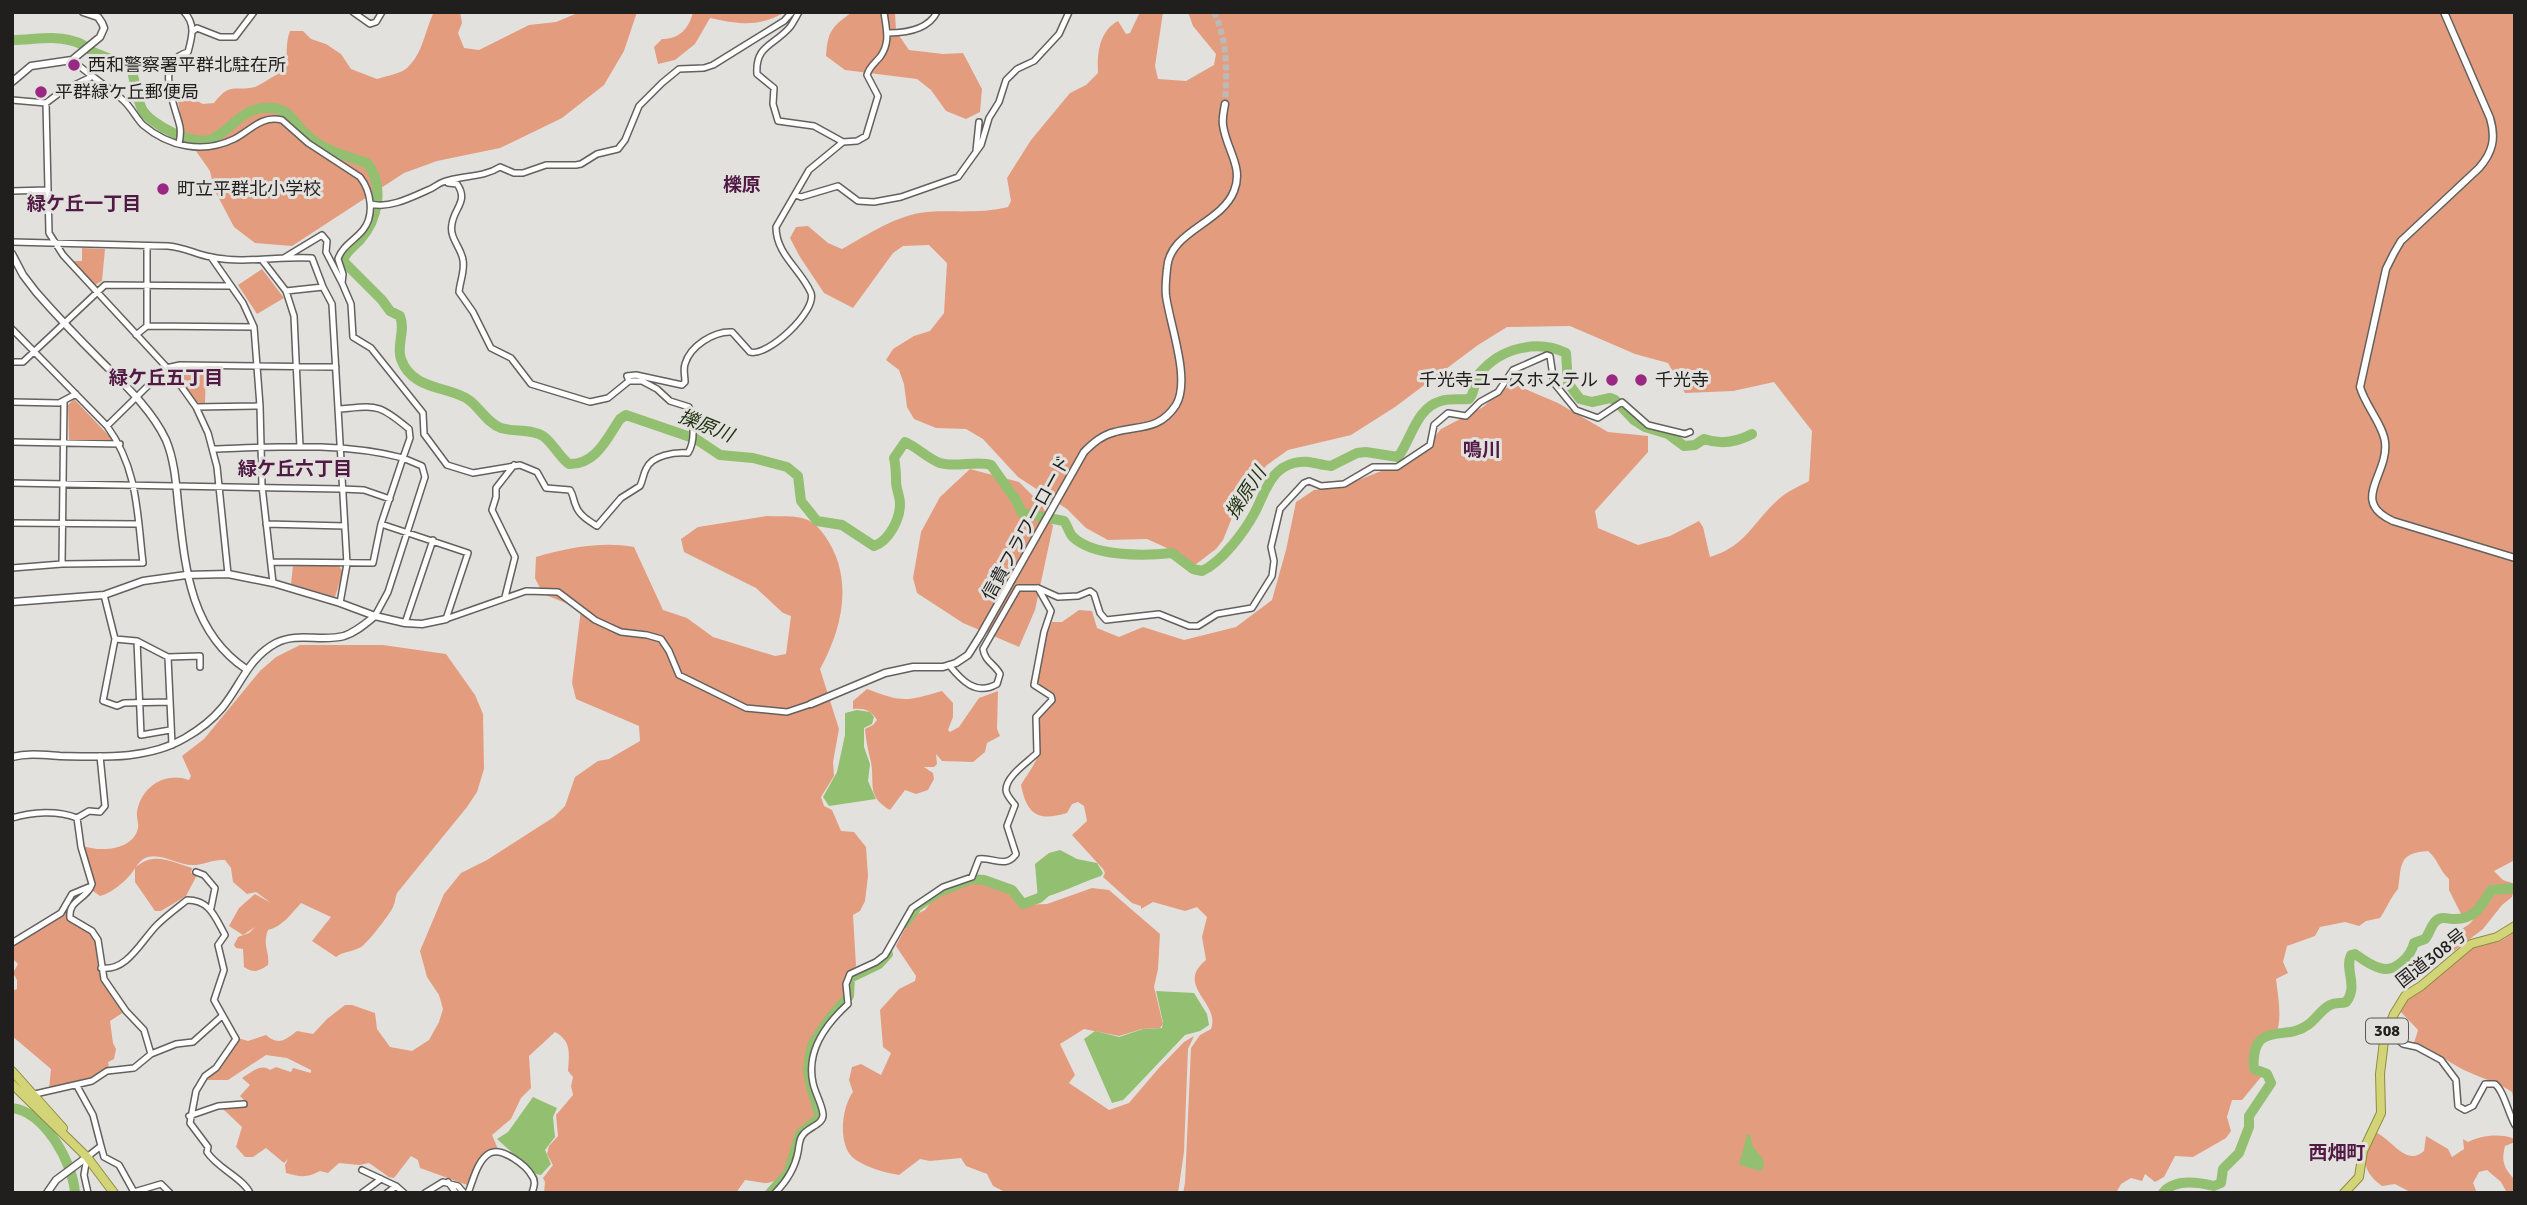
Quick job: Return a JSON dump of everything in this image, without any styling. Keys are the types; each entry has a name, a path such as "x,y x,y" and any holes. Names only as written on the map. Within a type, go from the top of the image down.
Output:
{"highway":[{"name":"国道308号","path":"2347,1192 2359,1177 2363,1151 2381,1113 2380,1074 2387,1030 2394,1014 2410,992 2421,986 2470,944 2497,937 2515,926"},
{"path":"12,1071 35,1094 80,1150"},
{"path":"13,1086 87,1157 114,1193"}],"street":[{"path":"12,82 31,66 75,58 100,37 103,23 98,17 83,12"},
{"path":"184,12 193,31 188,52 180,54 170,66 168,80 180,138 186,148 209,148 234,139 259,122 271,118 282,120 308,144 360,177 364,183 374,205 365,228 339,255 342,283"},
{"path":"193,31 197,28 220,37 235,37 254,12"},
{"path":"354,12 370,24 376,22 382,12"},
{"path":"432,189 439,183 463,176 490,173 500,167 514,173 523,173 546,165 582,164 597,153 618,149 625,140 639,106 679,69 713,65 784,21 792,12"},
{"path":"799,12 790,27 759,54 756,62 757,74 774,88 772,104 778,121 814,126 843,142"},
{"path":"629,381 627,376 636,375 682,386 685,382 684,368 687,359 698,345 712,337 732,332 750,352 757,354 778,342 810,306 812,297 782,252 776,228 809,170 843,142 862,139 867,133 878,96 867,75 868,69 887,44 884,12"},
{"path":"888,33 922,28 937,12"},
{"path":"796,195 801,197 834,186 842,187 858,201 874,202 901,197 956,179 981,145 989,118 999,102 1006,80 1017,69 1034,61 1059,34 1069,12"},
{"path":"2444,12 2490,118 2494,130 2493,142 2486,160 2479,168 2401,241 2386,269 2360,387 2364,400 2385,438 2382,462 2371,497 2376,510 2393,521 2515,558"},
{"path":"75,58 92,77 125,101 143,125 180,138"},
{"path":"12,100 46,103 62,91 92,77"},
{"path":"46,103 49,233 63,255 180,382 196,407 213,449 228,574"},
{"name":"信貴フラワーロード","path":"949,665 963,660 972,650 1084,452 1114,432 1138,429 1160,421 1169,414 1180,398 1183,378 1165,293 1167,258 1175,245 1228,203 1235,189 1238,172 1223,124 1225,104"},
{"path":"975,155 979,122"},
{"path":"283,259 322,235 327,241 326,252 351,303 353,337 371,348 423,413 424,434 443,461 457,470 473,473 514,466 537,472 546,488 569,490 586,519 597,526 621,498 640,486 650,463 677,452 688,453 692,447 693,430 689,407 670,401 657,389 642,381 629,381 608,398 601,400 572,398 531,384 511,358 491,348 473,312 459,292 464,263 451,228 452,220 461,205 462,190 457,184 451,183 391,204 374,205"},
{"path":"12,191 47,190"},
{"path":"12,242 187,248 211,257 262,260 312,258 332,304 347,564 340,603"},
{"path":"147,326 148,247"},
{"path":"12,254 23,275 64,323 136,397 166,440 176,487 186,575 202,616 218,646 246,668"},
{"path":"211,257 243,303 254,327 262,486 273,583"},
{"path":"262,260 286,291 294,316 300,447"},
{"path":"12,362 23,362 104,285 230,286"},
{"path":"286,291 323,287"},
{"path":"136,335 147,326 254,327"},
{"path":"12,329 107,426 120,444 134,485 143,563 12,568"},
{"path":"12,602 104,595 143,581 186,575 228,574 273,583 375,616 422,624 446,619 505,597 537,589 558,592 595,620 621,632 656,636 665,643 680,675 746,708 787,712 892,670 949,665 964,681 977,689 997,684 1000,674 995,666 988,662 983,649 1018,588 1038,588 1058,597 1090,592 1094,594 1106,620 1159,614 1189,626 1198,626 1217,614 1247,611 1252,608 1272,576 1271,547 1280,509 1304,483 1309,481 1321,486 1344,484 1373,467 1399,466 1430,445 1434,425 1448,413 1466,416 1480,402 1498,393 1513,370 1547,355 1550,356 1554,383 1580,412 1598,418 1622,402 1648,425 1690,432"},
{"path":"107,426 166,368 180,365 336,367"},
{"path":"12,402 64,402 76,394"},
{"path":"62,564 64,402"},
{"path":"196,407 260,406"},
{"path":"272,562 373,563 381,524 410,438 408,429 376,406 339,408"},
{"path":"12,442 120,444"},
{"path":"12,757 23,754 100,756 150,752 172,745 214,716 256,657 284,640 295,637 341,636 357,630 375,616 388,592 425,477 422,466 373,450 300,447 213,449"},
{"path":"505,597 515,556 492,510 496,488 514,466"},
{"path":"12,483 342,489 364,490 390,499"},
{"path":"12,523 138,524"},
{"path":"266,524 345,526"},
{"path":"381,524 468,553 446,619"},
{"path":"405,623 433,540"},
{"path":"775,1193 792,1171 802,1134 821,1121 823,1115 810,1069 812,1055 819,1038 833,1018 848,1004 846,985 850,974 885,955 912,908 943,887 972,877 979,859 1004,863 1012,860 1016,854 1007,827 1015,805 1006,788 1009,780 1037,753 1036,717 1052,700 1051,696 1034,685 1044,632 1051,611 1038,588"},
{"path":"104,595 115,639 103,702 117,706 124,703 169,702"},
{"path":"115,639 136,641 168,657 200,656 200,667"},
{"path":"136,641 141,735 170,730"},
{"path":"168,657 172,745"},
{"path":"77,818 89,811 100,811 105,806 100,756"},
{"path":"12,818 25,814 48,813 67,814 77,818"},
{"path":"77,818 81,848 92,884 90,890 74,902 69,911 73,921 85,926 98,940 104,979 126,1011 144,1030 151,1054"},
{"path":"196,872 204,875 215,888 211,908"},
{"path":"12,943 45,920 61,913 72,894 84,891 92,884"},
{"path":"101,968 110,969 125,960 156,926 187,900 196,900 211,908 225,935 218,945 223,975 214,1000 236,1039 216,1068 199,1083 189,1116 191,1127 208,1147 207,1152 212,1160 246,1185 250,1193"},
{"path":"35,1094 76,1086 100,1078 107,1071 134,1068 151,1054 176,1044 193,1042 222,1016"},
{"path":"2387,1030 2403,1044 2425,1050 2441,1060 2456,1080 2458,1106 2461,1108 2469,1109 2485,1084 2495,1084 2500,1088 2515,1125"},
{"path":"76,1086 93,1115 104,1157 119,1165 134,1192 161,1184 170,1193"},
{"path":"189,1116 218,1106 244,1104"},
{"path":"47,1193 57,1180 101,1146"},
{"path":"425,1193 439,1183 448,1182 466,1193 481,1163 489,1153 498,1151 532,1176 533,1193"},
{"path":"87,1157 83,1175 88,1193"},
{"path":"362,1170 396,1186 404,1193"},
{"path":"362,1193 381,1180"},
{"path":"448,1182 456,1193"},
{"path":"387,1193 396,1186"}],"shaded area":[{"path":"434,12 460,12 462,23 458,33 464,48 479,50 529,25 556,22 580,12 637,12 624,51 604,85 562,118 500,148 437,161 404,173 292,246 255,243 234,227 214,189 210,171 184,134 178,102 185,95 203,104 214,103 229,90 255,87 285,70 290,31 303,31 311,39 326,44 341,54 351,69 377,79 397,73 408,67 417,55"},
{"path":"693,12 785,12 757,23 710,18 695,44 675,60 658,64 654,47 662,39 682,32"},
{"path":"852,12 895,12 896,31 909,50 943,54 963,53 982,89 980,112 966,119 946,111 931,90 917,79 845,70 826,56 832,30"},
{"path":"1140,12 1163,12 1155,66 1158,79 1186,81 1214,65 1216,54 1193,26 1188,12 2515,12 2515,860 2494,871 2503,880 2515,884 2512,897 2483,929 2450,954 2446,953 2445,949 2452,938 2470,924 2475,916 2469,912 2462,916 2449,890 2449,879 2434,857 2428,851 2418,852 2403,862 2398,889 2380,918 2366,921 2359,926 2345,922 2320,927 2315,936 2287,946 2283,962 2288,973 2276,979 2279,1012 2277,1032 2263,1036 2256,1042 2251,1066 2261,1077 2242,1100 2232,1100 2227,1117 2231,1131 2226,1138 2193,1157 2175,1156 2164,1177 2155,1182 2145,1174 2142,1181 2131,1178 2121,1184 2116,1193 1183,1193 1191,1048 1200,1035 1211,1029 1212,1020 1195,978 1197,969 1206,960 1202,937 1207,917 1197,907 1185,911 1153,902 1141,909 1141,906 1132,903 1103,877 1103,869 1072,835 1087,821 1084,806 1078,802 1072,804 1067,813 1057,816 1041,816 1026,803 1021,785 1038,755 1037,720 1055,701 1053,694 1035,683 1044,640 1052,622 1062,622 1079,610 1092,611 1097,628 1119,637 1143,627 1184,640 1236,627 1272,600 1296,502 1314,490 1341,487 1419,456 1441,429 1483,407 1503,389 1516,385 1558,403 1608,432 1648,436 1648,452 1595,511 1598,528 1638,545 1670,536 1699,521 1710,557 1733,546 1780,498 1809,481 1812,431 1774,382 1733,391 1685,393 1668,363 1635,354 1570,326 1507,327 1351,435 1288,450 1267,465 1242,493 1223,540 1216,549 1191,568 1177,560 1167,548 1147,539 1108,540 1086,528 1067,509 1018,477 983,439 966,429 936,428 914,419 907,407 899,370 886,360 893,349 914,336 930,331 944,313 947,263 929,245 903,246 893,253 853,308 824,293 790,238 796,227 808,226 828,243 842,249 904,217 937,211 1008,207 1011,201 1007,178 1031,140 1070,93 1086,85 1098,73 1103,37 1112,25 1118,21 1126,34 1130,33"},
{"path":"82,248 105,249 102,281 95,285 71,261 82,261"},
{"path":"262,269 284,298 257,314 238,285"},
{"path":"174,370 206,370 205,404 196,402"},
{"path":"74,399 111,441 69,440 68,405"},
{"path":"970,469 1019,482 1041,504 1053,526 1035,610 1019,647 963,623 917,593 913,578 921,532 940,497"},
{"path":"767,516 796,517 814,524 825,536 840,568 842,602 839,620 835,637 820,669 839,729 833,762 834,776 821,797 824,806 832,810 841,831 854,832 866,847 868,876 865,901 860,911 853,915 856,966 847,978 843,1001 818,1029 808,1053 806,1075 817,1115 795,1134 786,1171 775,1181 767,1183 745,1180 736,1193 544,1193 543,1178 553,1165 547,1154 549,1146 558,1136 556,1115 573,1095 573,1077 568,1071 567,1044 555,1032 529,1056 531,1088 521,1098 511,1119 492,1135 498,1149 482,1157 467,1185 420,1168 418,1160 411,1156 394,1178 369,1163 339,1163 328,1173 320,1171 307,1176 286,1173 285,1165 288,1159 284,1163 266,1148 253,1157 245,1157 236,1147 242,1127 222,1108 245,1108 248,1104 240,1096 250,1085 242,1078 263,1068 270,1070 276,1067 291,1072 293,1068 311,1073 311,1070 287,1058 266,1055 228,1080 207,1080 224,1061 238,1038 248,1041 266,1035 278,1041 297,1031 313,1034 345,1005 352,1005 375,1013 377,1029 390,1047 412,1051 429,1040 443,1009 439,995 427,977 420,951 444,894 461,873 487,860 554,817 565,806 575,777 598,761 609,759 640,741 639,726 576,699 572,683 581,609 543,594 535,578 536,557 585,546 634,547 663,610 687,618 713,637 775,656 786,654 791,616 783,613 756,588 684,552 681,539 698,527"},
{"path":"293,565 339,566 343,572 335,597 291,584"},
{"path":"300,645 383,645 446,654 475,695 483,714 484,769 477,792 467,807 397,893 394,906 364,945 336,957 312,941 331,917 301,903 282,923 268,930 268,965 254,971 244,967 243,949 234,945 238,937 249,933 255,927 243,935 229,926 239,908 255,894 271,903 256,892 247,894 233,882 231,868 225,860 193,865 155,856 142,860 136,867 143,862 163,859 192,868 191,873 197,875 186,896 161,911 155,911 135,882 135,868 110,892 100,896 93,891 93,881 83,846 107,849 130,841 138,828 137,814 143,795 163,780 189,780 191,776 182,756 204,739 260,671 276,657"},
{"path":"867,689 904,699 942,691 953,703 953,717 948,730 950,732 959,727 979,698 998,691 997,729 1000,736 987,743 985,752 973,762 942,761 936,754 937,764 934,767 924,767 933,773 934,779 928,790 916,794 905,790 890,810 877,800 873,789 865,729 877,720 867,710 853,709 853,701"},
{"path":"857,710 870,712 874,717 872,724 864,728 864,747 870,764 868,781 876,799 829,806 823,797 837,772 845,735 845,713"},
{"path":"1060,850 1077,859 1097,863 1103,873 1038,899 1035,864 1049,853"},
{"path":"971,881 999,887 1021,905 1047,904 1092,888 1109,890 1160,934 1154,987 1163,1024 1160,1028 1142,1029 1119,1036 1084,1029 1060,1044 1075,1075 1069,1083 1109,1110 1129,1103 1184,1042 1194,1036 1188,1049 1184,1152 1178,1193 1007,1193 993,1186 987,1174 966,1166 961,1158 930,1161 920,1159 899,1175 866,1165 850,1154 843,1128 846,1108 853,1092 849,1080 852,1067 861,1064 881,1075 891,1053 883,1047 880,1010 899,989 915,981 916,976 896,946 911,917 925,910 935,896"},
{"path":"89,888 89,895 69,917 92,935 97,944 97,960 102,979 124,1012 110,1021 116,1049 114,1059 108,1062 109,1067 97,1077 49,1089 51,1069 12,1036 12,991 17,989 17,980 13,973 18,964 12,958 12,947 47,922 54,920 70,897"},
{"path":"2515,931 2515,1105 2512,1092 2506,1088 2462,1069 2414,1043 2418,1030 2399,1010 2412,994 2419,992 2472,947 2504,939"},
{"path":"1156,991 1194,993 1207,1014 1209,1025 1185,1035 1123,1100 1112,1103 1084,1039 1095,1031 1119,1037 1143,1029 1162,1028"},
{"path":"533,1097 557,1108 553,1117 555,1137 545,1150 551,1164 541,1175 536,1174 497,1139 508,1132"},
{"path":"2375,1132 2411,1156 2424,1151 2426,1136 2448,1149 2452,1157 2464,1149 2463,1139 2468,1142 2497,1135 2515,1139 2515,1142 2505,1146 2503,1156 2506,1168 2515,1180 2515,1193 2507,1193 2501,1182 2487,1170 2479,1172 2473,1183 2477,1193 2412,1193 2395,1184 2382,1186 2369,1173 2366,1162 2368,1148"},
{"path":"1750,1134 1753,1147 1763,1159 1764,1166 1761,1171 1739,1165 1747,1135"}],"waterway":[{"name":"擽原川","path":"12,40 71,40 123,65 132,72 140,104 147,115 163,128 184,137 204,141 212,139 253,110 272,108 287,113 318,144 367,163 376,182 375,213 366,232 347,252 343,261 390,311 400,316 400,354 406,369 422,382 469,400 496,426 543,436 569,464 587,460 594,455 620,419 626,415 696,439 720,455 753,458 787,467 798,476 801,501 817,521 842,525 874,546 889,534 898,516 900,501 894,458 905,442 940,463 991,465 1022,513 1064,521 1072,536 1092,548 1119,554 1172,553 1193,569 1202,571 1217,561 1239,537 1269,483 1286,466 1299,462 1331,466 1357,453 1366,452 1398,457 1415,424 1426,410 1444,400 1469,399 1477,377 1488,365 1520,348 1543,347 1566,353 1568,383 1580,399 1592,402 1610,398 1615,400 1634,420 1645,427 1668,434 1684,446 1695,445 1704,439 1729,442 1752,434"},
{"path":"905,923 917,907 928,899 971,879 984,880 1012,890 1023,904 1039,898 1048,890"},
{"path":"2163,1193 2180,1183 2214,1186 2221,1183 2223,1169 2239,1153 2249,1127 2249,1116 2271,1083 2267,1074 2254,1069 2257,1045 2266,1036 2301,1029 2330,1005 2346,1002 2351,990 2351,955 2355,954 2377,967 2386,969 2397,966 2410,953 2414,943 2425,939 2437,920 2467,917 2477,910 2491,890 2515,888"},
{"path":"770,1193 788,1173 800,1134 820,1117 808,1069 813,1043 849,996 850,978 879,964 888,954"},
{"path":"12,1108 35,1119 55,1141 69,1168 75,1193"}],"tunnel":[{"path":"1214,12 1224,46 1225,104"}],"place":[{"name":"西和警察署平群北駐在所","path":"74,65"},
{"name":"平群緑ケ丘郵便局","path":"41,92"},
{"name":"町立平群北小学校","path":"163,189"},
{"name":"千光寺ユースホステル","path":"1612,380"},
{"name":"千光寺","path":"1641,380"}],"district":[{"name":"櫟原","path":"742,185"},
{"name":"緑ケ丘一丁目","path":"84,204"},
{"name":"緑ケ丘五丁目","path":"166,378"},
{"name":"鳴川","path":"1482,450"},
{"name":"緑ケ丘六丁目","path":"295,469"},
{"name":"西畑町","path":"2337,1153"}]}
